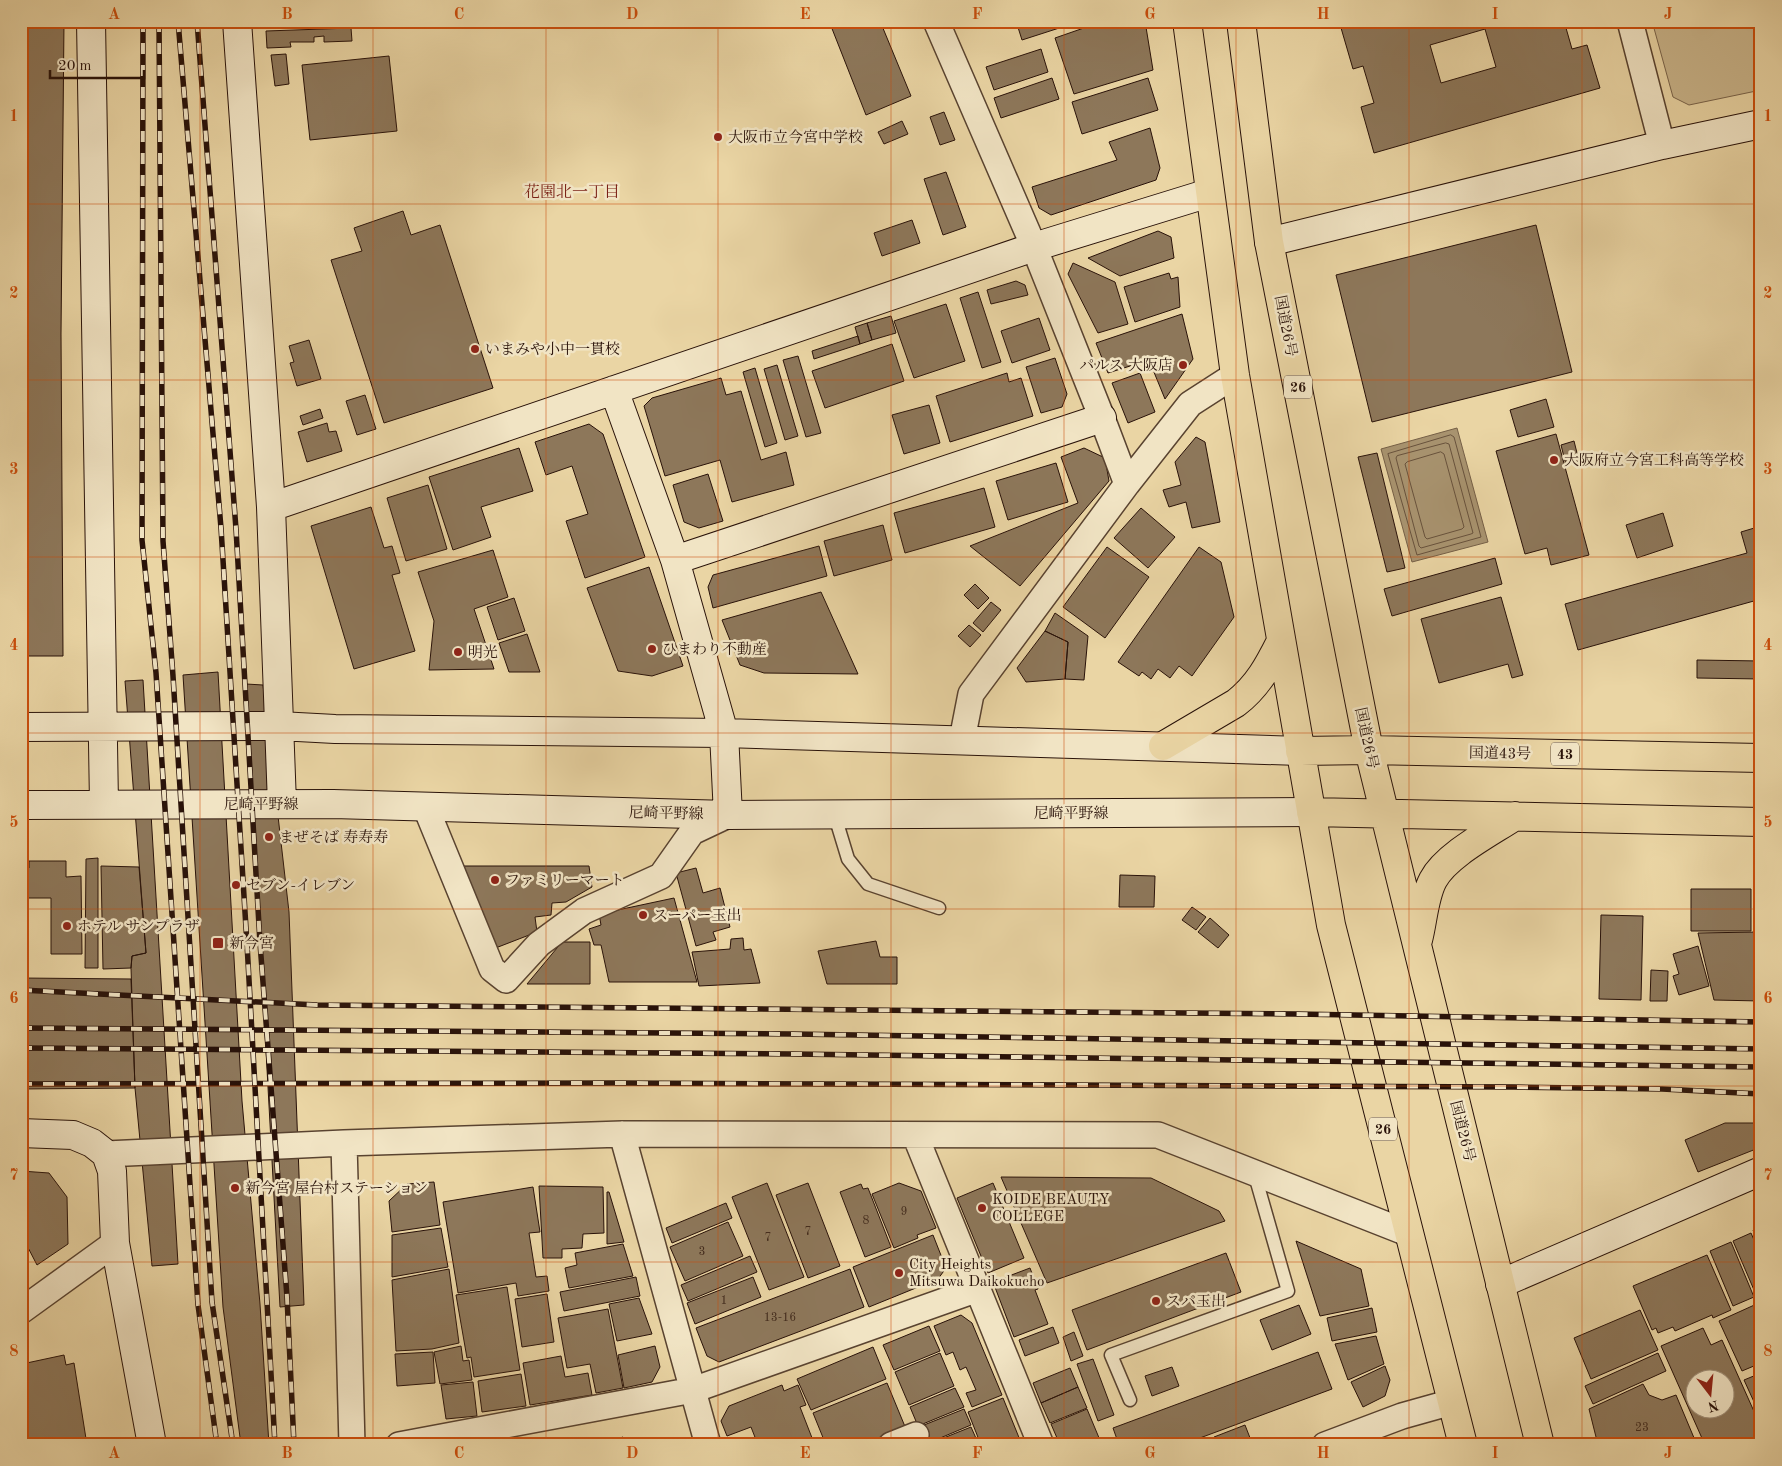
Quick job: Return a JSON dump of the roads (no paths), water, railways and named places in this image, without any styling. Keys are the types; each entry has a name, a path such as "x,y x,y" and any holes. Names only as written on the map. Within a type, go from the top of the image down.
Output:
{"highway":[{"name":"26","path":"1187,21 1235,375 1331,925 1462,1445"},
{"name":"国道26号","path":"1241,21 1270,242 1369,750 1540,1445"},
{"path":"1163,746 1247,695 1258,683 1281,641"},
{"name":"国道43号","path":"1300,751 1369,750 1761,758"},
{"path":"1311,812 1384,812 1761,822"},
{"path":"1417,946 1429,892 1433,880 1442,867 1515,816"}],"street":[{"path":"91,21 104,804"},
{"path":"237,21 271,507 282,804"},
{"path":"936,21 1034,247 1127,484"},
{"path":"1630,21 1662,145"},
{"path":"1270,242 1662,145 1761,124"},
{"path":"271,507 1034,247 1210,192"},
{"path":"962,740 971,694 1127,484 1190,404 1235,375"},
{"path":"426,808 492,969 506,980 539,944 584,911 660,876 692,832 728,815 724,733 675,560 614,390"},
{"path":"675,560 1102,418"},
{"path":"21,727 280,726 724,733 1300,751"},
{"name":"尼崎平野線","path":"21,805 282,804 728,815 1311,812"},
{"path":"21,1133 73,1135 92,1143 106,1154 113,1178 115,1243 152,1445"},
{"path":"106,1154 344,1143 622,1134 1158,1135 1410,1234"},
{"path":"622,1134 708,1445"},
{"path":"915,1135 1041,1445"},
{"path":"344,1143 352,1445"},
{"path":"1500,1284 1761,1171"},
{"path":"21,1311 115,1243"},
{"path":"399,1445 693,1390 978,1289"},
{"path":"1325,1445 1402,1416 1452,1402"},
{"path":"891,1445 916,1435"}],"lane":[{"path":"834,813 848,859 868,884 939,908"},
{"path":"1130,1400 1111,1355 1288,1291 1254,1172"}],"water":[{"path":"1457,428 1488,542 1412,562 1381,449"}],"railway":[{"path":"143,21 142,540 156,673 198,1305 217,1445"},
{"path":"159,21 163,541 212,1302 233,1445"},
{"path":"178,21 221,528 247,944 275,1445"},
{"path":"197,21 236,529 260,943 287,1297 294,1445"},
{"path":"21,990 317,1005 1296,1014 1761,1022"},
{"path":"21,1028 793,1034 1761,1049"},
{"path":"21,1048 793,1054 1761,1067"},
{"path":"21,1084 615,1083 1514,1087 1662,1089 1761,1094"}],"place":[{"name":"大阪市立今宮中学校","path":"718,137"},
{"name":"いまみや小中一貫校","path":"475,349"},
{"name":"パルス 大阪店","path":"1183,365"},
{"name":"大阪府立今宮工科高等学校","path":"1554,460"},
{"name":"ひまわり不動産","path":"652,649"},
{"name":"明光","path":"458,652"},
{"name":"まぜそば 寿寿寿","path":"269,837"},
{"name":"ファミリーマート","path":"495,880"},
{"name":"セブン-イレブン","path":"236,885"},
{"name":"スーパー玉出","path":"643,915"},
{"name":"ホテル サンプラザ","path":"67,926"},
{"name":"新今宮","path":"218,943"},
{"name":"新今宮 屋台村ステーション","path":"235,1188"},
{"name":"KOIDE BEAUTY COLLEGE","path":"982,1208"},
{"name":"City Heights Mitsuwa Daikokucho","path":"899,1273"},
{"name":"スパ玉出","path":"1156,1301"}],"district":[{"name":"花園北一丁目","path":"572,191"}]}
